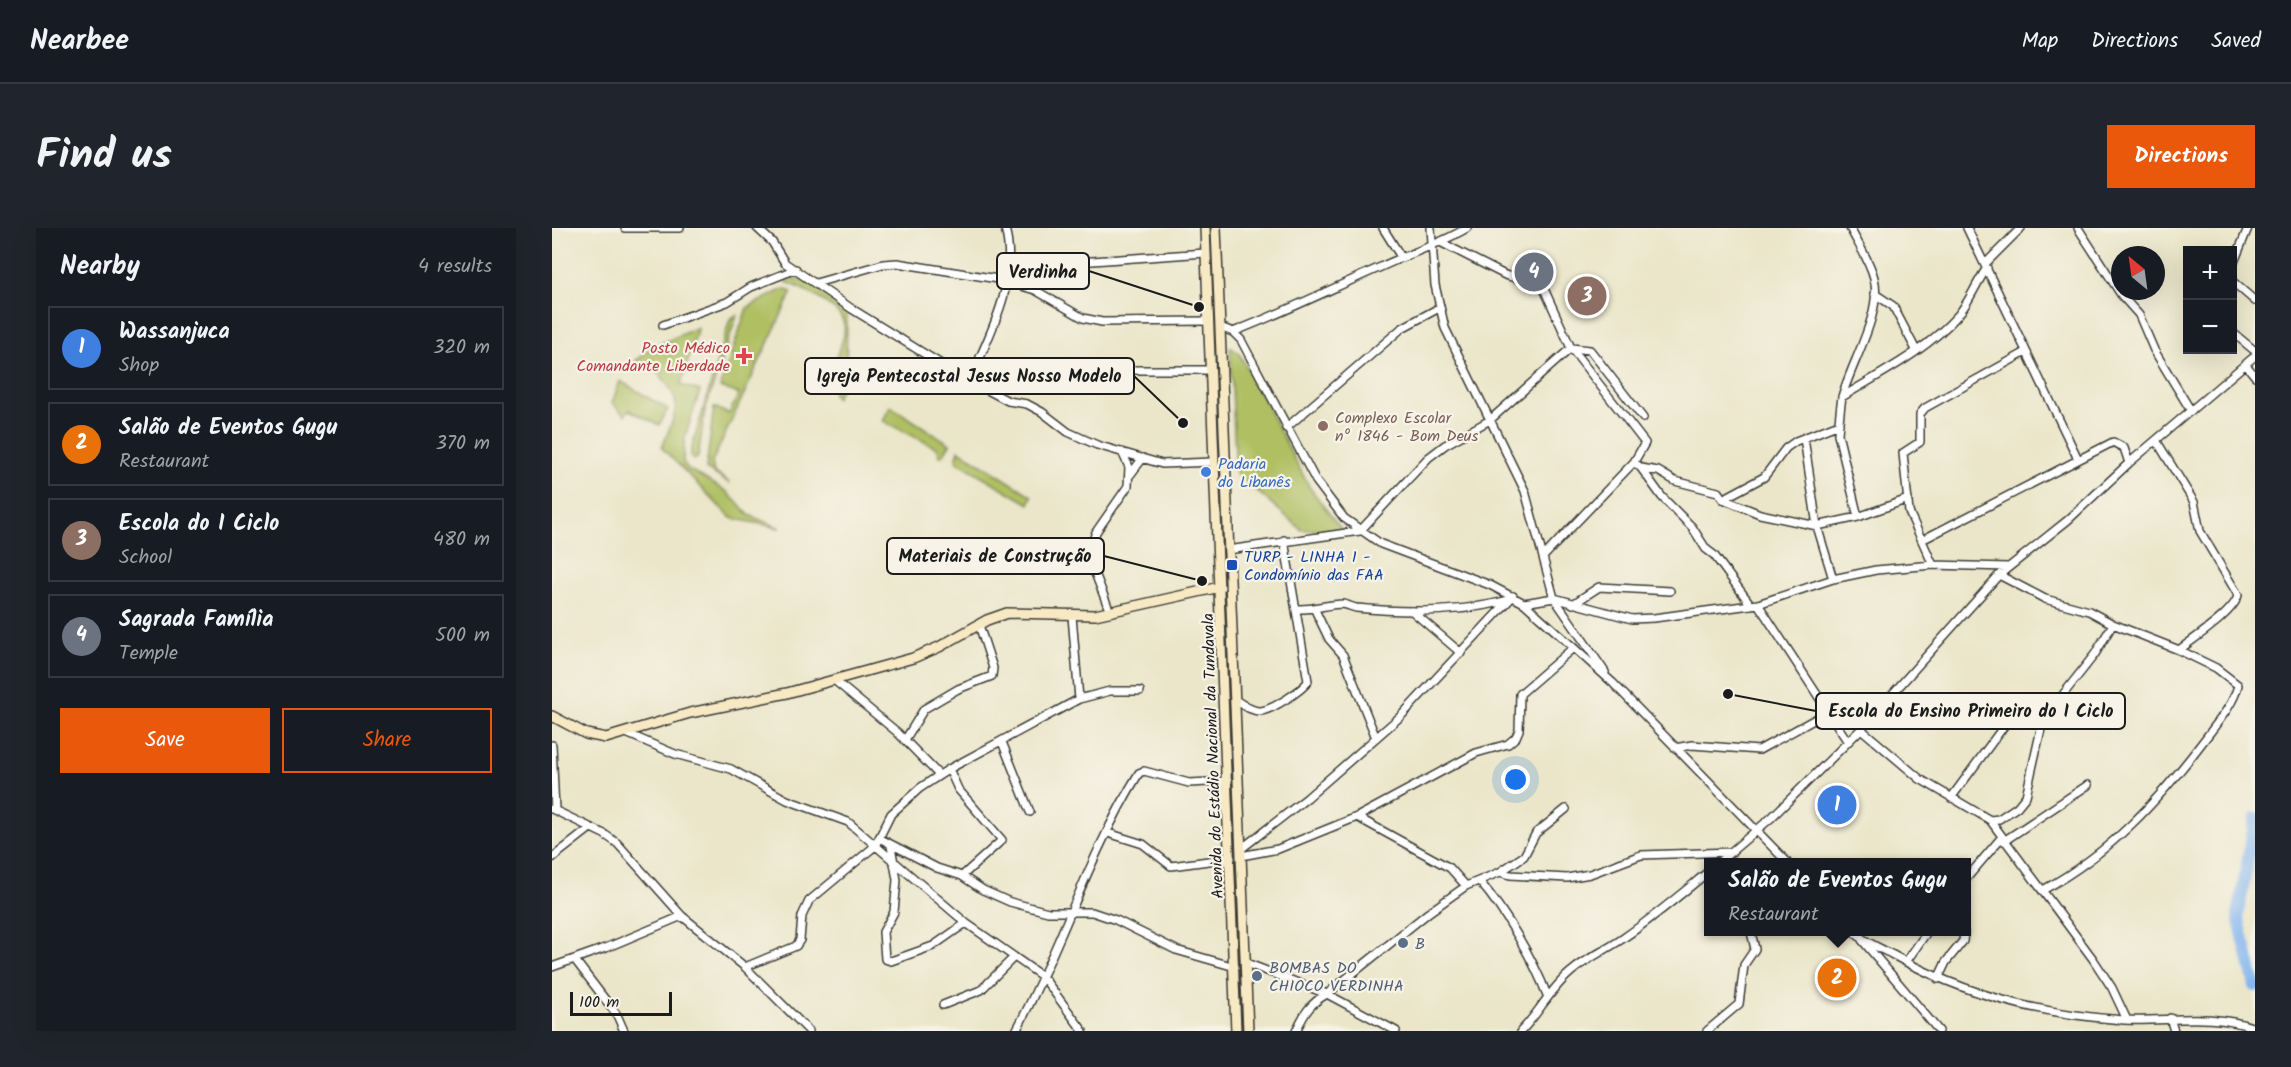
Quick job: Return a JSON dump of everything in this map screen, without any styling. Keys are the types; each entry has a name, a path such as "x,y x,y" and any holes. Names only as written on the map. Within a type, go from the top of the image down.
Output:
{"street":[{"path":"625,228 680,228"},
{"path":"757,228 772,242 785,263 852,309 970,380 1008,400 1041,411 1068,432 1122,452 1172,465 1213,462"},
{"path":"970,380 1008,284 1005,228"},
{"name":"Avenida do Estádio Nacional da Tundavala","path":"1205,228 1228,781 1238,854 1246,963 1248,1031"},
{"name":"Avenida do Estádio Nacional da Tundavala","path":"1216,228 1235,700 1238,854 1236,1031"},
{"path":"1383,228 1401,258"},
{"path":"1431,228 1439,308 1445,328 1525,491 1554,598 1613,683"},
{"path":"1233,332 1292,309 1401,258 1442,243 1467,228"},
{"path":"1850,228 1874,278 1875,294 1869,323 1842,397 1838,434 1858,517"},
{"path":"1967,228 2026,352 2050,395 2078,459"},
{"path":"1842,397 1889,367 1901,364 1957,316 1986,266 2020,228"},
{"path":"2078,228 2122,296 2139,315 2154,350 2191,411"},
{"path":"2237,255 2248,228"},
{"path":"1442,243 1505,275 1538,285 1545,291 1571,348 1645,443 1634,462 1543,557"},
{"path":"1050,264 1205,253"},
{"path":"816,283 883,264 897,263 998,279 1008,284 1035,290 1083,318 1102,322 1208,321"},
{"path":"663,325 727,302 751,287 796,269"},
{"path":"2237,285 2255,301"},
{"path":"1875,294 1893,306 1916,350"},
{"path":"1286,428 1402,328 1439,308"},
{"path":"1220,327 1233,332 1242,339 1286,428 1328,500 1360,531 1381,544 1524,603 1613,683 1783,858"},
{"path":"2237,336 2255,351"},
{"path":"1228,550 1284,540 1360,531 1428,458 1445,445 1490,420 1571,348 1590,350 1642,418"},
{"path":"1933,565 1909,512 1902,458 1903,453 1920,442 1920,414 2026,352"},
{"path":"1726,858 1861,729 1999,574 2068,520 2129,463 2255,356"},
{"path":"2246,365 2255,376"},
{"path":"1124,370 1210,370"},
{"path":"1723,500 1764,477 1786,448 1839,424"},
{"path":"1804,438 1817,526 1833,579"},
{"path":"2156,440 2194,502 2200,531 2238,595 2237,602 2228,611 2179,650"},
{"path":"1922,540 2113,442 2124,448 2129,463"},
{"path":"1122,452 1130,475"},
{"path":"1110,612 1089,552 1096,532 1128,486 1130,475 1143,458"},
{"path":"1634,462 1662,497 1692,527 1706,549 1714,555 1755,604 1848,742"},
{"path":"1641,468 1658,471 1675,481 1718,492 1723,500 1760,514 1817,526 1858,517 1908,499"},
{"path":"1235,700 1255,711 1274,708 1305,688 1308,681 1284,540"},
{"path":"1524,603 1554,598 1632,619 1654,618 1755,604 1833,579 1904,566 2008,567"},
{"path":"1999,574 2045,599 2089,611 2113,624 2179,650 2235,680 2238,685 2237,691 2175,779 2135,823 2073,873 2043,890"},
{"path":"552,716 595,737 606,738 690,713 787,693 913,658 1007,613 1072,616 1110,612 1220,587"},
{"path":"1573,604 1599,587 1670,591"},
{"path":"1297,609 1315,610 1342,604 1353,608 1412,611 1468,610 1511,598"},
{"path":"1238,854 1307,798 1401,716 1431,681 1461,653 1511,598"},
{"path":"1315,610 1329,639 1343,656 1376,738"},
{"path":"1412,611 1461,653"},
{"path":"1072,616 1079,699"},
{"path":"1990,820 1999,819 2016,807 2026,796 2043,720 2095,654 2113,624"},
{"path":"905,740 924,709 965,685 992,676 993,668 979,625"},
{"path":"1108,832 1143,844 1171,866 1278,849 1357,817 1476,753 1508,744 1516,737 1519,730 1520,694 1573,648"},
{"path":"834,680 905,740 939,775"},
{"path":"745,967 796,946 800,940 802,916 809,901 875,846 891,814 939,775 1079,699 1110,691 1140,691"},
{"path":"1951,798 2014,711 2024,705 2050,709"},
{"path":"1675,748 1692,745 1760,750 1828,712"},
{"path":"1861,729 1920,779 1990,820 2002,840 2043,890 2112,988 2127,1020"},
{"path":"626,733 675,754 731,769 787,800 829,813 848,822 966,923 1042,977 1083,1031"},
{"path":"1002,742 1030,812"},
{"path":"552,745 554,809 617,843 682,916 745,967 810,1031"},
{"path":"949,769 958,789 1002,840 962,876"},
{"path":"1016,1031 1073,911 1102,841 1124,798 1142,771 1189,783 1228,781"},
{"path":"1971,875 2002,840 2088,785"},
{"path":"1296,1031 1306,1010 1316,1000 1327,994 1428,913 1466,886 1500,872 1524,856 1536,833 1566,809"},
{"path":"1357,817 1450,868 1466,886"},
{"path":"552,858 589,829"},
{"path":"879,838 937,868 962,876 983,890 1010,902 1048,912 1073,911 1100,915 1176,950 1235,967"},
{"path":"891,846 897,880 894,912 883,932 885,959 891,961 933,946 966,923"},
{"path":"1500,872 1510,875 1567,878 1590,874 1641,855 1732,852"},
{"path":"1521,1031 1539,1010 1547,995 1571,972 1596,952 1631,933 1704,875"},
{"path":"1480,882 1494,898 1539,975 1547,995"},
{"path":"552,967 575,960 682,916"},
{"path":"1707,1031 1729,1015 1741,999 1744,965 1755,948 1752,936"},
{"path":"1858,936 1939,1031"},
{"path":"1860,936 1938,979 1978,993 2069,1016 2127,1020 2194,1018 2255,1028"},
{"path":"1906,962 1924,936"},
{"path":"1938,979 1946,962 1963,941 1964,936"},
{"path":"943,1005 981,990 1013,958"},
{"path":"575,960 617,1015 624,1031"},
{"path":"1246,963 1327,994 1396,1031"},
{"path":"2170,1018 2174,1031"}],"green space":[{"path":"787,277 813,283 847,311 846,378 836,398 833,394 835,371 833,365 844,335 843,320 820,299 786,282"},
{"path":"783,289 792,292 712,462 714,472 730,483 706,469 714,407 729,414 739,394 720,387 747,308"},
{"path":"737,315 705,410 698,457 694,460 691,458 691,450 730,319"},
{"path":"698,327 681,385 700,391 685,437 683,462 688,469 726,491 749,515 780,528 731,518 662,448 674,414 675,398 654,368 634,368 635,362 649,349"},
{"path":"1230,347 1239,353 1310,488 1342,530 1302,530 1236,473"},
{"path":"620,381 668,409 659,425 629,410 625,415 612,403"},
{"path":"890,406 950,444 943,455 940,456 937,448 883,421"},
{"path":"959,450 1032,496 1029,504 956,461"}],"waterway":[{"path":"2255,818 2238,916 2255,986"}],"place":[{"name":"Sagrada Família","path":"1534,272"},
{"name":"Escola do I Ciclo","path":"1587,296"},
{"name":"Verdinha","path":"1199,307"},
{"name":"Posto Médico Comandante Liberdade","path":"744,356"},
{"name":"Igreja Pentecostal Jesus Nosso Modelo","path":"1183,423"},
{"name":"Complexo Escolar nº 1846 - Bom Deus","path":"1323,426"},
{"name":"Padaria do Libanês","path":"1206,472"},
{"name":"TURP - LINHA 1 - Condomínio das FAA","path":"1232,565"},
{"name":"Materiais de Construção","path":"1202,581"},
{"name":"Escola do Ensino Primeiro do I Ciclo","path":"1728,694"},
{"name":"Wassanjuca","path":"1837,805"},
{"name":"B","path":"1403,943"},
{"name":"BOMBAS DO CHIOCO VERDINHA","path":"1257,976"},
{"name":"Salão de Eventos Gugu","path":"1837,978"}]}
